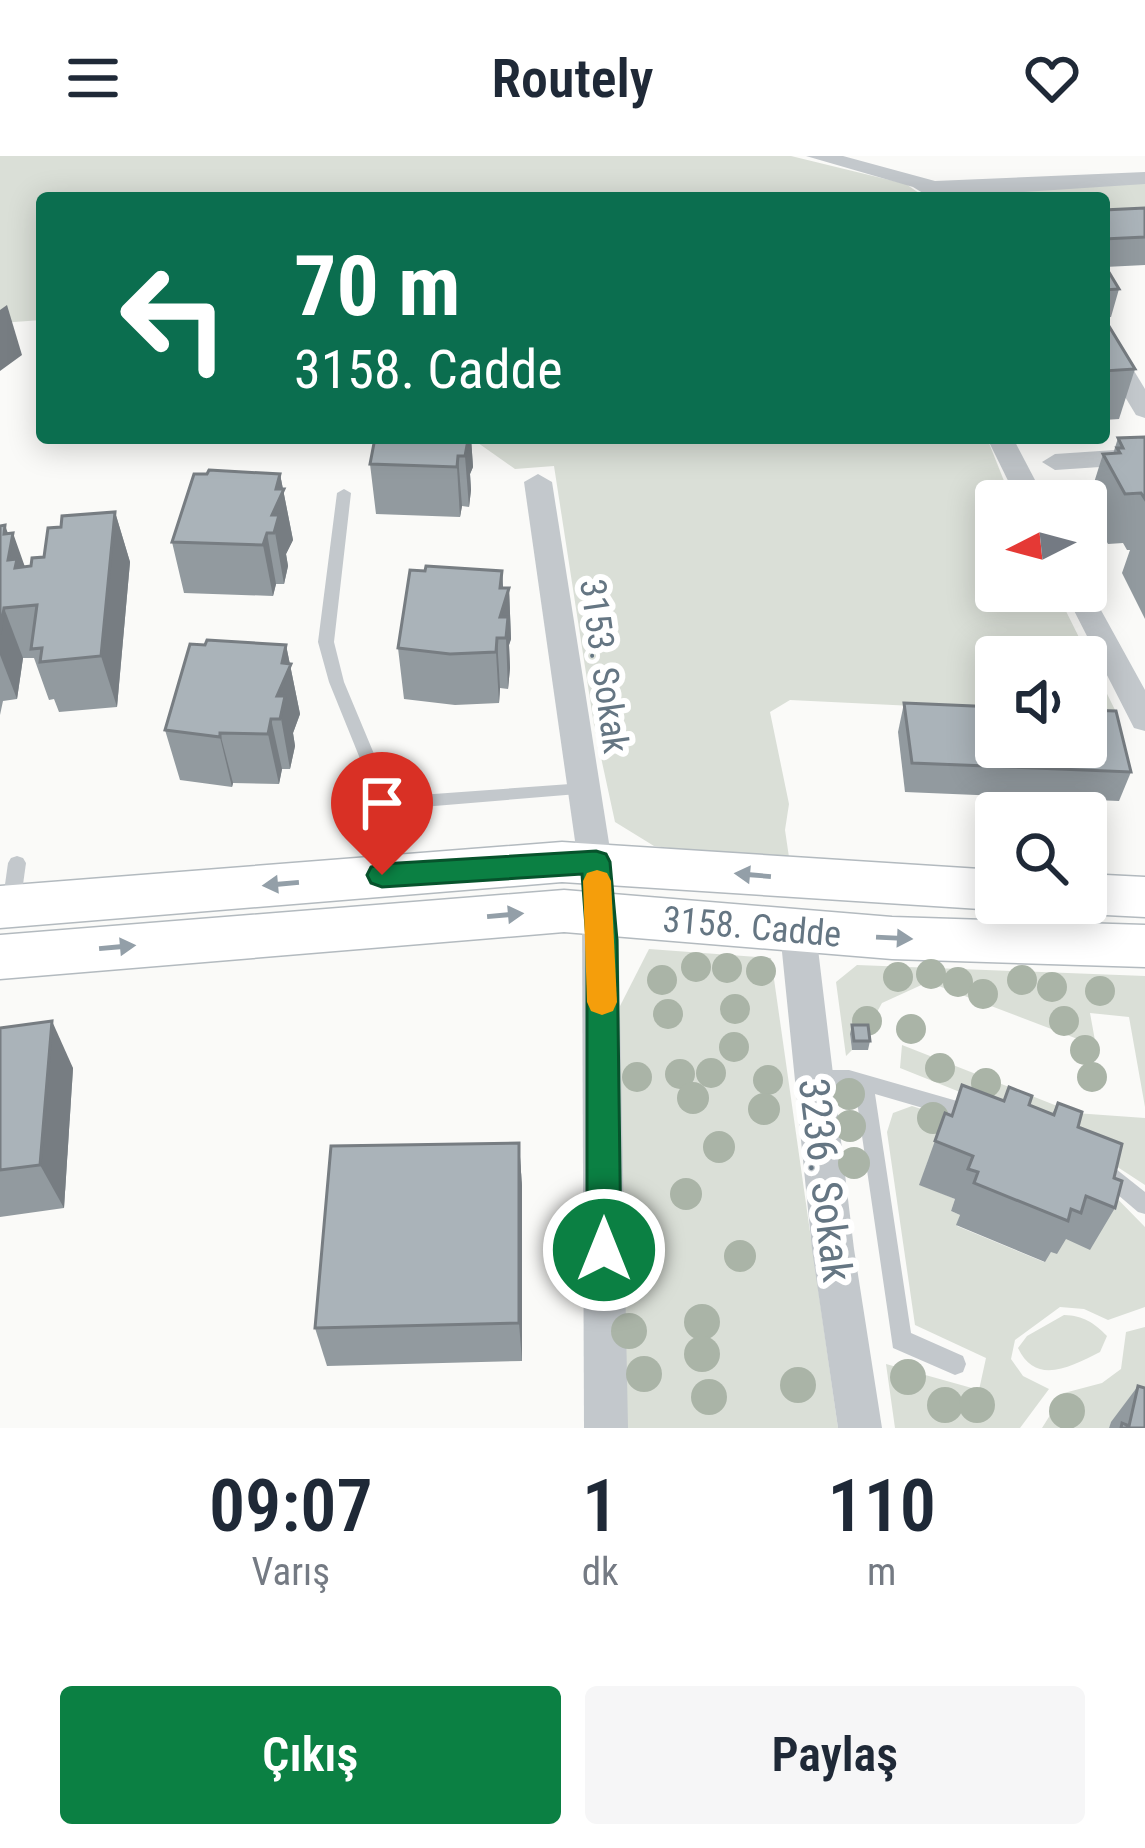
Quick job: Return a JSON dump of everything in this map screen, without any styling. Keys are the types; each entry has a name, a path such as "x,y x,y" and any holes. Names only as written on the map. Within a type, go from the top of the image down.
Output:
{"street":[{"path":"817,156 937,192"},
{"path":"954,192 1145,178"},
{"path":"1113,356 1145,410"},
{"path":"1003,444 1021,480"},
{"path":"1055,462 1145,456"},
{"name":"3153. Sokak","path":"538,482 598,887 606,1428"},
{"path":"1090,612 1145,720"},
{"name":"3158. Cadde","path":"9,892 521,864 598,887 798,932 1145,946"},
{"name":"3158. Cadde","path":"0,957 499,915 598,887 975,890"},
{"path":"1107,895 1145,897"},
{"name":"3236. Sokak","path":"798,932 812,1078 860,1428"}],"lane":[{"path":"344,493 326,642 328,663 378,772 386,805 584,789"},
{"path":"812,1078 864,1082 987,1118"},
{"path":"864,1082 901,1340 955,1364"},
{"path":"1080,1159 1114,1177 1145,1205"}],"shaded area":[{"path":"0,156 791,156 906,184 917,192 36,192 36,320 0,323"},
{"path":"1145,183 1145,216 1110,218 1110,192 967,192"},
{"path":"480,444 989,444 1004,480 975,480 975,612 1066,612 1078,636 975,636 975,709 790,700 770,712 789,804 785,830 790,864 654,846 615,822 594,725 554,466 515,469"},
{"path":"1107,694 1118,716 1107,716"},
{"path":"649,949 771,958 838,1428 620,1428 620,1006"},
{"path":"857,965 1145,976 1145,1107 1129,1017 1090,1013 1096,1046 928,982 882,1003 865,1034 850,1035 852,1050 846,1056 836,982"},
{"path":"902,1045 1075,1113 1145,1118 1145,1185 1070,1136 900,1068"},
{"path":"912,1106 990,1131 929,1158 920,1184 955,1199 951,1211 960,1215 957,1226 1044,1262 1099,1180 1145,1227 1145,1307 1108,1320 1084,1309 1060,1307 1015,1340 1011,1359 1023,1376 1049,1389 1020,1428 895,1428 886,1364 979,1390 986,1358 915,1325 887,1132 893,1113"},
{"path":"1064,1315 1088,1321 1107,1336 1100,1352 1055,1370 1034,1367 1018,1348 1027,1336"},
{"path":"1145,1327 1145,1428 1111,1423 1109,1428 1042,1428 1064,1393 1102,1383 1121,1369 1126,1332"}],"building":[{"path":"1145,208 1145,237 1110,239 1110,210"},
{"path":"1110,328 1135,369 1110,371"},
{"path":"1145,437 1145,499 1141,493 1125,494 1103,454 1120,453 1117,448 1123,448 1118,438"},
{"path":"374,444 467,444 457,467 370,464"},
{"path":"209,470 280,474 276,489 284,489 272,515 279,515 274,533 267,533 263,545 172,542 194,474"},
{"path":"115,512 101,656 40,662 42,648 31,649 37,605 4,608 0,634 0,526 5,525 4,534 13,533 8,560 17,559 15,568 31,566 32,558 44,557 48,528 61,527 62,516"},
{"path":"426,566 502,571 500,588 509,588 500,617 508,617 506,638 497,638 496,652 450,654 398,648 410,570 425,571"},
{"path":"207,640 286,645 282,663 291,664 277,696 285,696 280,719 271,719 268,734 220,733 220,737 165,730 190,644 205,645"},
{"path":"904,703 975,706 975,766 912,763"},
{"path":"1107,711 1116,711 1131,772 1034,768 1107,768"},
{"path":"52,1021 40,1165 0,1170 0,1028"},
{"path":"852,1025 868,1025 870,1041 854,1041"},
{"path":"962,1085 1004,1101 1009,1087 1032,1096 1029,1105 1054,1115 1058,1103 1082,1112 1078,1127 1122,1144 1114,1178 1122,1181 1115,1208 1086,1196 1081,1213 1071,1209 1068,1221 974,1183 978,1172 968,1169 973,1156 935,1141 945,1113 952,1116"},
{"path":"519,1143 519,1323 315,1328 331,1146"},
{"path":"1138,1386 1145,1388 1145,1428 1121,1428 1122,1423 1129,1426"}],"slow traffic":[{"path":"597,881 602,1002"}],"route":[{"path":"382,875 596,862 602,940 604,1250"}]}
